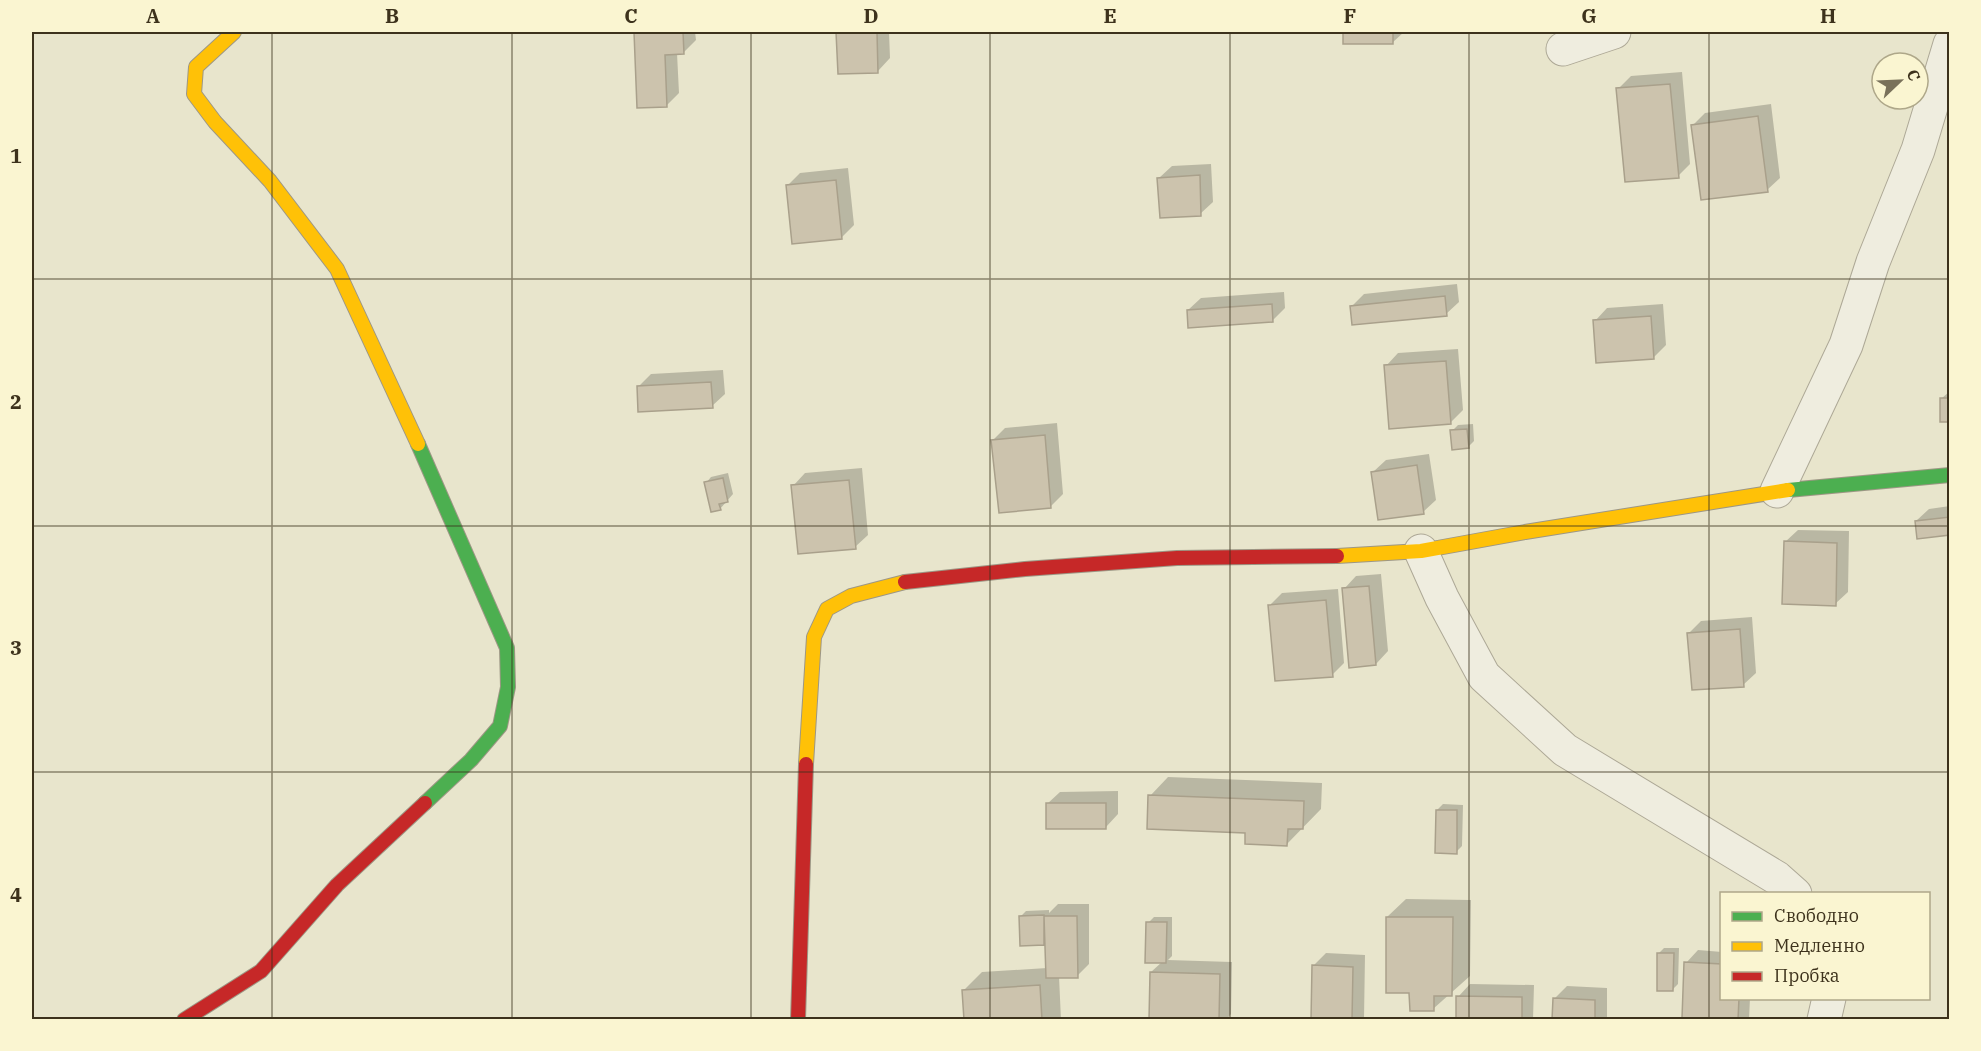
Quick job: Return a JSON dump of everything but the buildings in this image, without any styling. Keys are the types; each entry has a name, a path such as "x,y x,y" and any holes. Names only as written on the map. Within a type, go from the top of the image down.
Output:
{"street":[{"path":"184,1020 261,971 337,885 471,760 500,726 508,687 507,648 408,422 337,269 270,181 215,122 194,94 196,67 234,32"},
{"path":"1563,49 1614,32"},
{"path":"1777,491 1846,345 1873,262 1918,150 1950,44"},
{"path":"798,1020 804,794 814,637 827,609 851,596 906,582 1025,569 1177,558 1329,557 1421,551 1777,491 1950,475"},
{"path":"1421,551 1442,598 1484,676 1564,750 1777,878 1793,892"},
{"path":"1824,1020 1829,1000"}],"traffic: fast":[{"path":"418,444 507,648 508,687 500,726 471,760 425,803"},
{"path":"1788,490 1950,475"}],"traffic: slow":[{"path":"234,32 196,67 194,94 215,122 270,181 337,269 418,444"},
{"path":"1337,556 1421,551 1788,490"},
{"path":"806,764 814,637 827,609 851,596 905,582"}],"traffic: jam":[{"path":"905,582 1025,569 1177,558 1337,556"},
{"path":"798,1020 806,764"},
{"path":"184,1020 261,971 337,885 425,803"}]}
